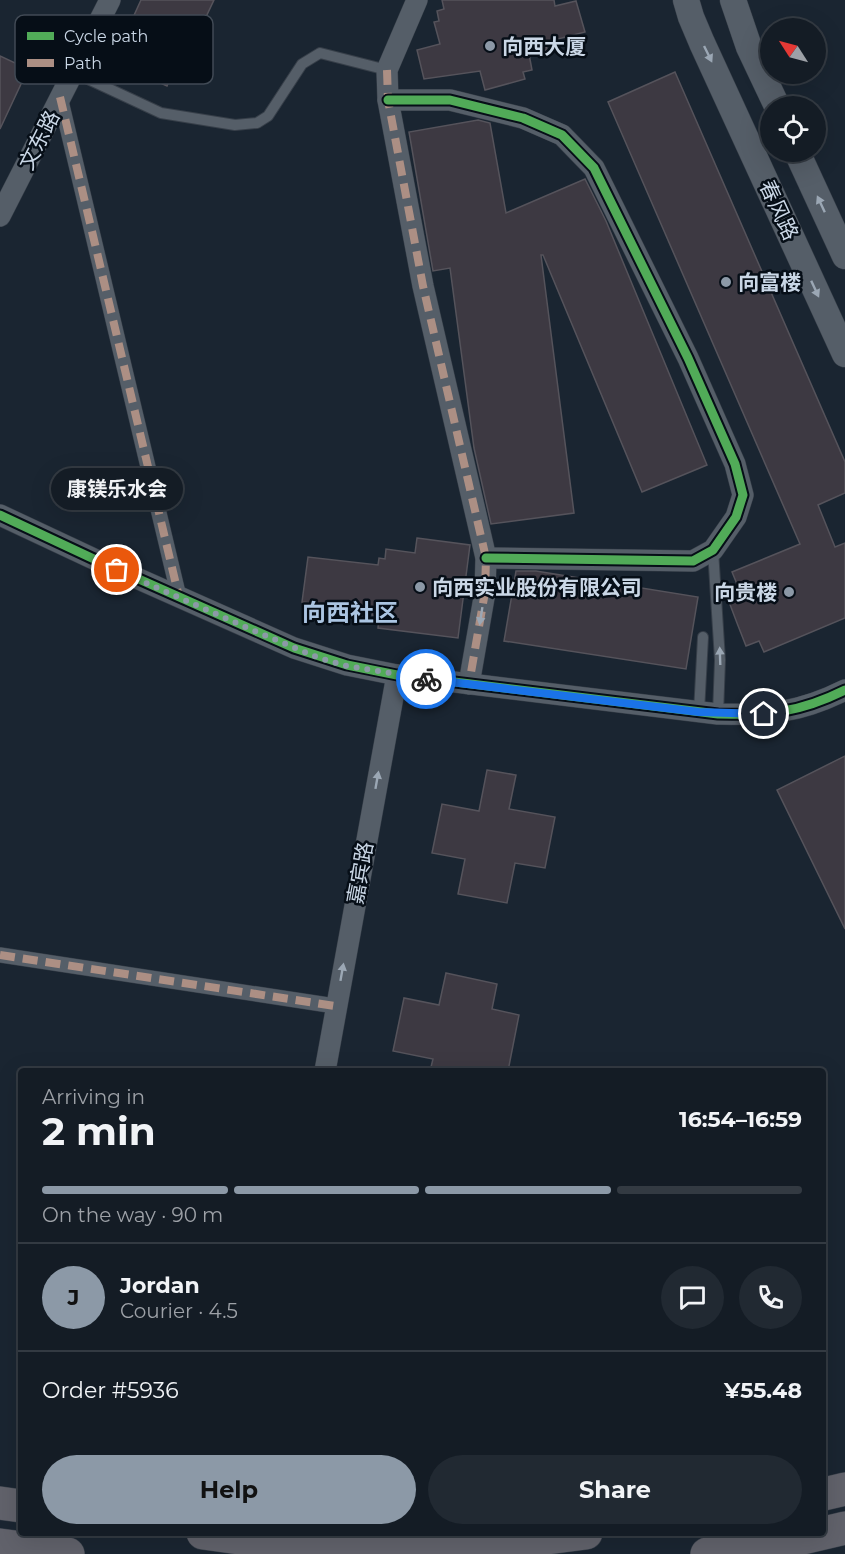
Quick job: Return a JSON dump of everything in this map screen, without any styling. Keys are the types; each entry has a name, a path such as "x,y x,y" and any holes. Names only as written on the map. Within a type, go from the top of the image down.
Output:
{"main road":[{"path":"826,1494 845,1489"},
{"path":"0,1503 18,1506"},
{"path":"826,1535 845,1528"},
{"path":"247,1536 385,1552 499,1544 562,1536"},
{"path":"707,1554 791,1547 822,1536"},
{"path":"0,1545 68,1554"}],"street":[{"name":"文东路","path":"102,15 110,0"},
{"path":"417,0 387,70 388,100 423,286 486,558 485,592 470,684"},
{"name":"春风路","path":"686,0 702,43 845,354"},
{"path":"734,0 746,39 772,96"},
{"name":"文东路","path":"0,216 67,84"},
{"path":"60,97 179,597"},
{"path":"388,100 450,100 523,118 562,135 594,168 688,358 735,464 743,495 736,517 713,550 693,561 486,558"},
{"name":"春风路","path":"802,162 845,256"},
{"path":"0,515 319,658 347,666 397,675 709,713 778,713 821,702 845,690"},
{"name":"嘉宾路","path":"325,1068 397,675"},
{"path":"0,955 335,1006"}],"lane":[{"path":"99,84 161,113 235,125 257,123 268,116 302,64 320,53 387,70"},
{"path":"709,713 720,660 713,550"},
{"path":"703,637 709,713"}],"building":[{"path":"141,0 214,0 207,15 134,15"},
{"name":"向西大厦","path":"442,0 554,0 555,6 576,1 585,32 546,42 547,50 529,54 532,70 523,72 525,79 485,90 480,71 424,79 417,50 440,44 434,22 439,21 437,11 444,9"},
{"path":"0,56 15,63 15,84 21,84 0,129"},
{"name":"向富楼","path":"675,72 845,462 845,493 818,505 835,547 845,543 845,618 764,652 759,641 746,646 726,594 739,589 732,572 800,544 608,102"},
{"path":"478,120 490,123 506,213 585,179 606,221 707,465 642,492 543,255 541,255 574,513 491,524 474,448 450,268 433,271 409,132"},
{"name":"向西实业股份有限公司","path":"417,538 470,545 458,638 378,628 379,616 372,615 373,610 302,602 308,557 378,565 379,558 385,559 386,549 415,553"},
{"path":"516,571 536,571 698,597 686,669 504,641"},
{"path":"845,756 845,929 777,790"},
{"path":"487,770 516,775 509,809 555,817 545,868 515,863 507,903 458,894 465,859 432,853 442,804 479,811"},
{"path":"446,973 497,984 492,1009 519,1015 509,1068 431,1068 433,1059 393,1051 404,998 439,1005"}],"marked path":[{"path":"387,70 388,100 423,286 486,558 485,592 469,684"},
{"path":"60,97 179,597"},
{"path":"0,955 335,1006"}],"cycle path":[{"path":"388,100 450,100 523,118 562,135 594,168 688,358 735,464 743,495 736,517 713,550 693,561 486,558"},
{"path":"0,515 294,648 347,665 397,675 718,714 783,711 813,704 845,690"}],"way so far":[{"path":"117,570 319,658 347,666 426,679"}],"place":[{"name":"向西大厦","path":"490,46"},
{"name":"向富楼","path":"726,282"},
{"name":"康镁乐水会","path":"117,570"},
{"name":"向西实业股份有限公司","path":"420,587"},
{"name":"向贵楼","path":"789,592"}],"district":[{"name":"向西社区","path":"350,612"}],"route":[{"path":"426,679 718,714 764,714"}]}
